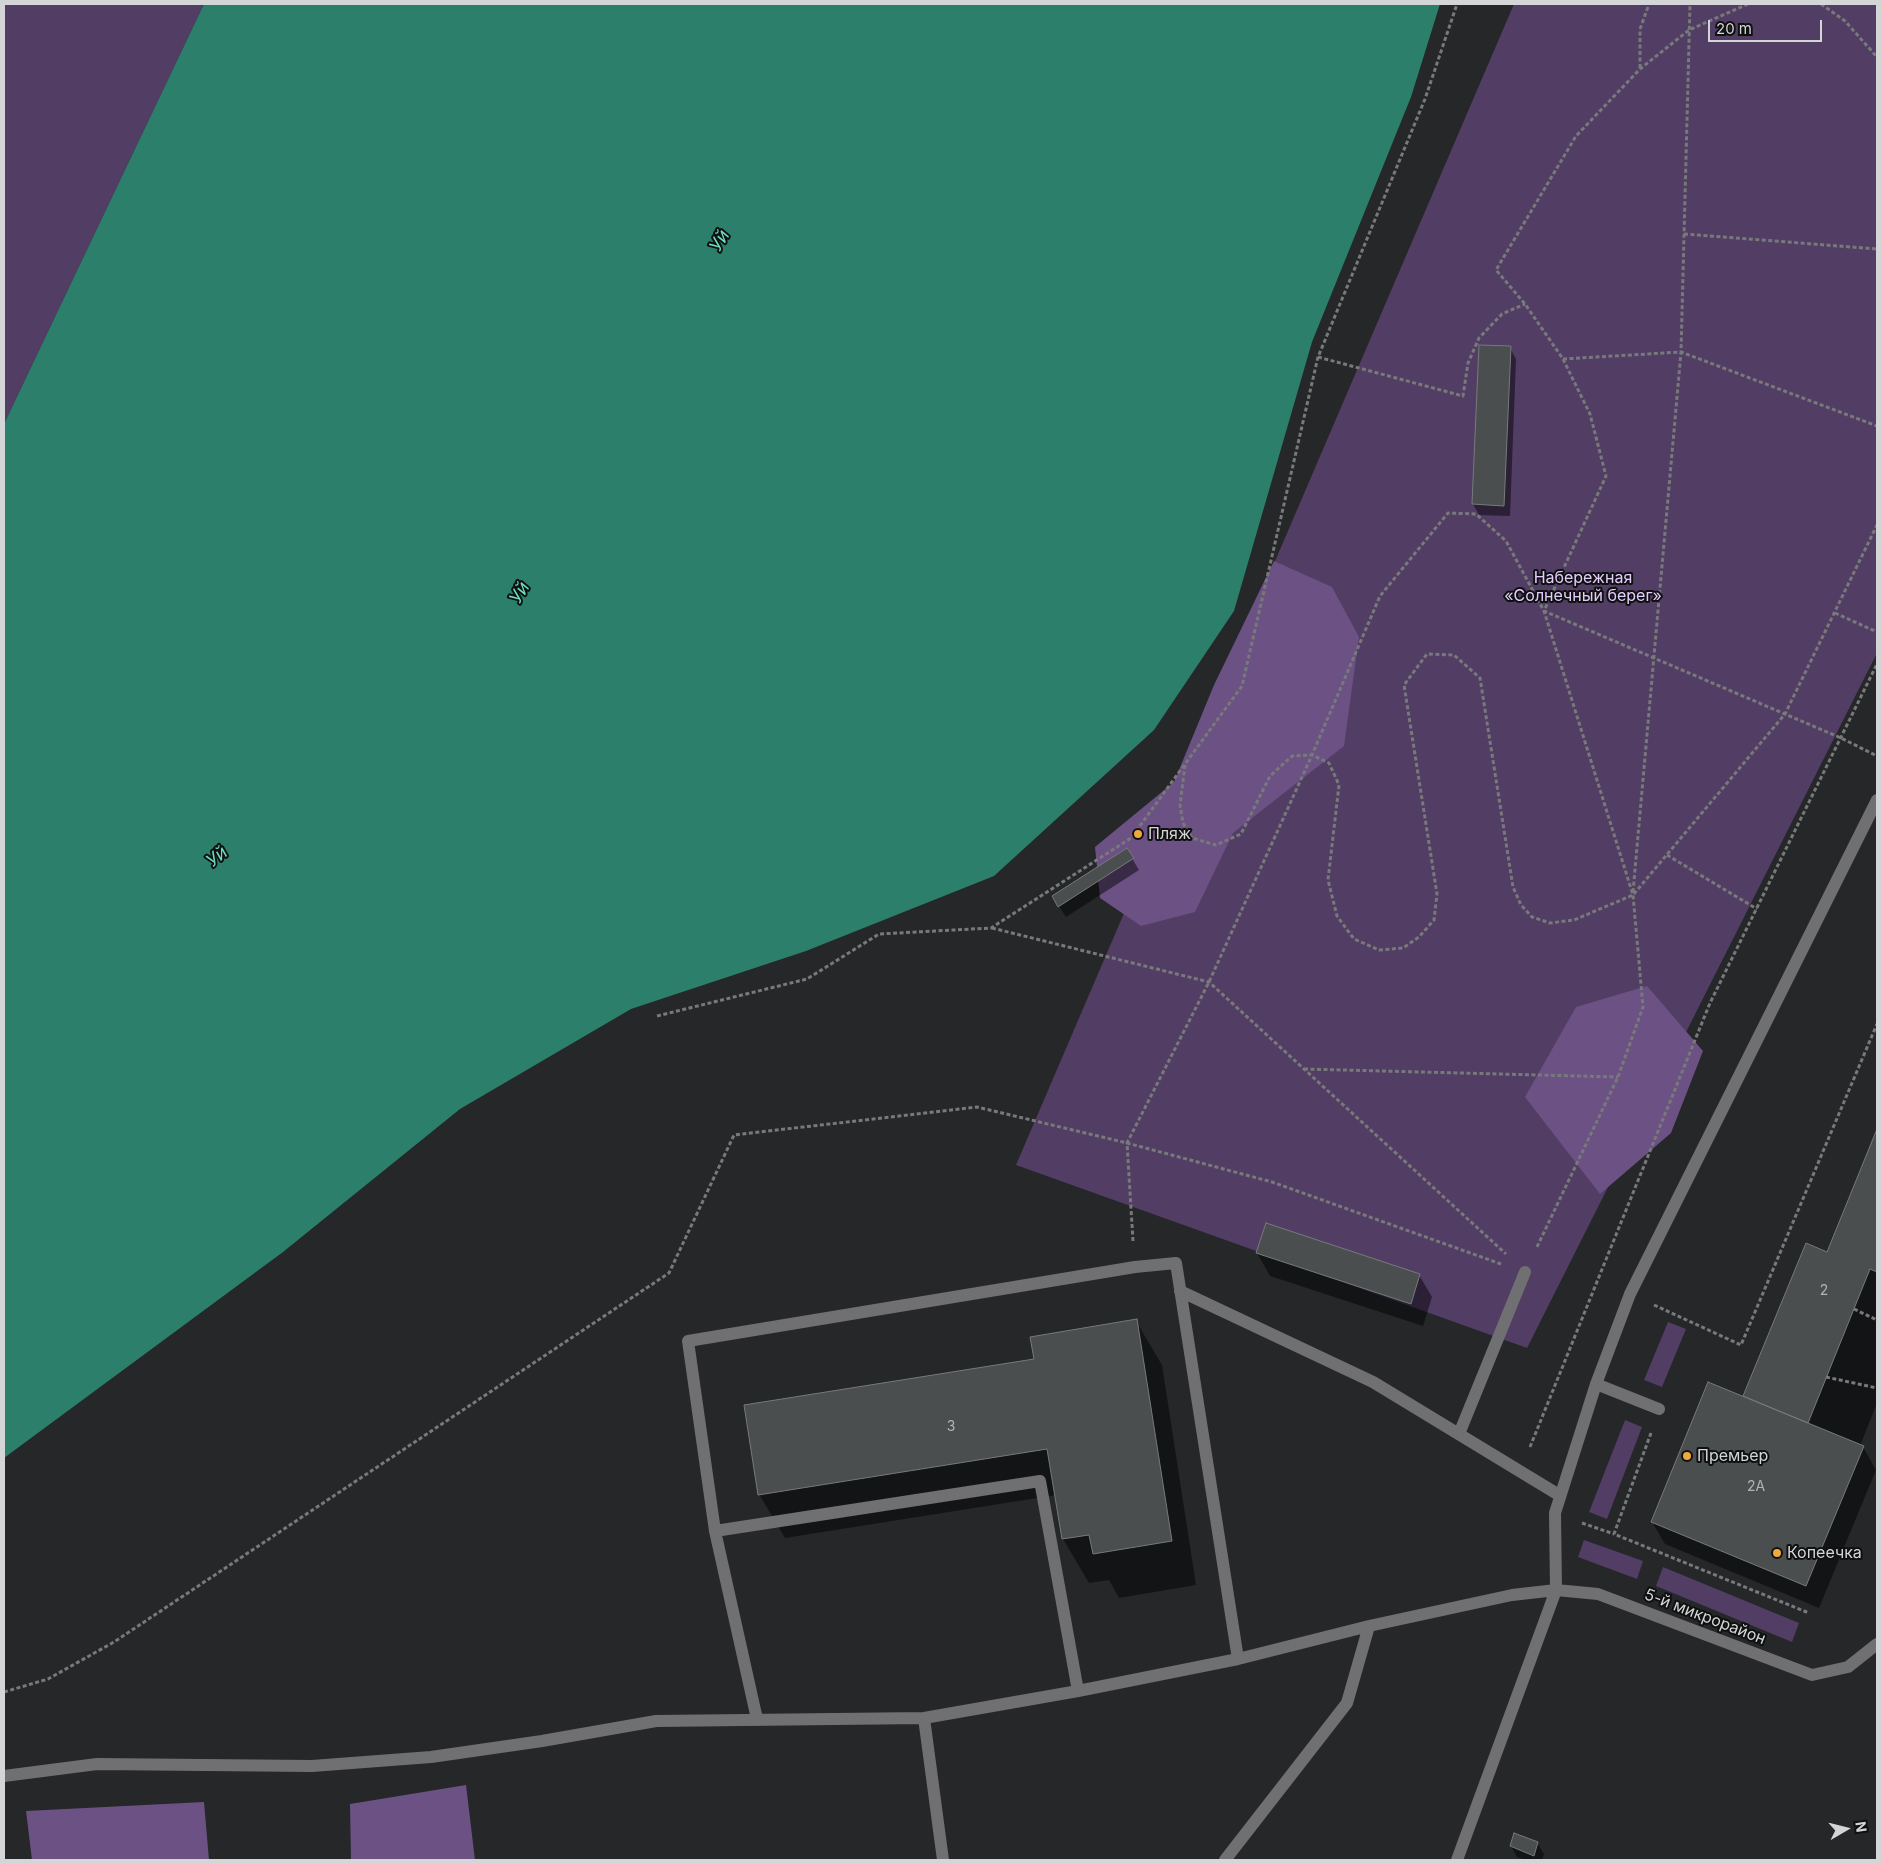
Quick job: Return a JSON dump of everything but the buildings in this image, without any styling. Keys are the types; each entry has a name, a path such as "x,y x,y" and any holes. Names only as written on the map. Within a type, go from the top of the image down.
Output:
{"street":[{"path":"1456,1860 1556,1590 1555,1513 1596,1384 1630,1294 1877,800"},
{"path":"757,1719 715,1531 688,1341 1135,1267 1176,1263 1238,1659"},
{"path":"1459,1434 1525,1272"},
{"path":"1180,1291 1373,1382 1560,1495"},
{"path":"1596,1384 1659,1409"},
{"path":"715,1531 1040,1481 1078,1691"},
{"name":"5-й микрорайон","path":"4,1776 97,1764 312,1766 431,1757 542,1741 656,1720 924,1718 1078,1691 1238,1659 1369,1626 1512,1595 1556,1590 1598,1594 1812,1675 1848,1667 1877,1644"},
{"path":"1225,1860 1347,1703 1369,1626"},
{"path":"924,1718 943,1860"}],"path":[{"path":"991,928 1131,838 1242,686 1318,358 1425,99 1457,4"},
{"path":"1640,69 1640,29 1649,4"},
{"path":"657,1016 807,979 879,934 991,928 1209,982 1525,1272 1618,1078 1643,1007 1633,895 1681,352 1690,4"},
{"path":"1544,611 1606,476 1590,414 1563,359 1525,304 1496,270 1576,136 1640,69 1689,30 1748,4"},
{"path":"1820,4 1845,21 1877,57"},
{"path":"1684,234 1877,249"},
{"path":"1318,358 1463,396 1468,363 1479,338 1502,314 1525,304"},
{"path":"1563,359 1681,352 1877,426"},
{"path":"1135,1267 1127,1143 1209,982 1312,756 1380,596 1448,514 1476,514 1506,541 1544,611 1633,895"},
{"path":"1185,765 1180,805 1183,822 1192,838 1216,845 1242,834 1270,776 1292,756 1312,756 1330,764 1339,785 1328,880 1337,916 1354,939 1379,950 1402,948 1419,937 1434,920 1437,894 1404,685 1427,654 1454,655 1480,678 1513,887 1521,905 1532,918 1550,922 1574,920 1633,895 1786,714 1877,525"},
{"path":"1544,611 1786,714 1877,756"},
{"path":"1835,613 1877,632"},
{"path":"1520,1471 1710,1003 1877,664"},
{"path":"1667,855 1757,909"},
{"path":"1630,1294 1741,1345 1877,1024"},
{"path":"1304,1069 1618,1078"},
{"path":"1854,1310 1877,1320"},
{"path":"1826,1377 1877,1388"},
{"path":"1614,1534 1659,1409"},
{"path":"1555,1513 1614,1534 1810,1613"}],"green space":[{"path":"4,4 204,4 4,424"},
{"name":"Набережная «Солнечный берег»","path":"1514,4 1877,4 1877,653 1527,1348 1016,1165"},
{"path":"1668,1322 1686,1329 1662,1387 1644,1380"},
{"path":"1625,1420 1642,1427 1607,1519 1589,1512"},
{"path":"1584,1540 1643,1561 1637,1579 1578,1557"},
{"path":"1663,1567 1799,1623 1792,1642 1656,1586"}],"shaded area":[{"path":"1274,561 1332,587 1359,637 1344,746 1233,833 1195,912 1141,926 1100,898 1095,847 1174,782 1214,685"},
{"path":"1647,986 1703,1051 1671,1133 1600,1194 1525,1097 1576,1007"},
{"path":"466,1785 475,1860 351,1860 350,1804"},
{"path":"204,1802 209,1860 32,1860 26,1811"}],"water":[{"name":"Уй","path":"204,4 1440,4 1411,97 1312,342 1234,611 1154,730 994,876 806,951 631,1009 460,1109 283,1252 4,1458 4,424"}],"place":[{"name":"Пляж","path":"1138,834"},
{"name":"Премьер","path":"1687,1456"},
{"name":"Копеечка","path":"1777,1553"}]}
